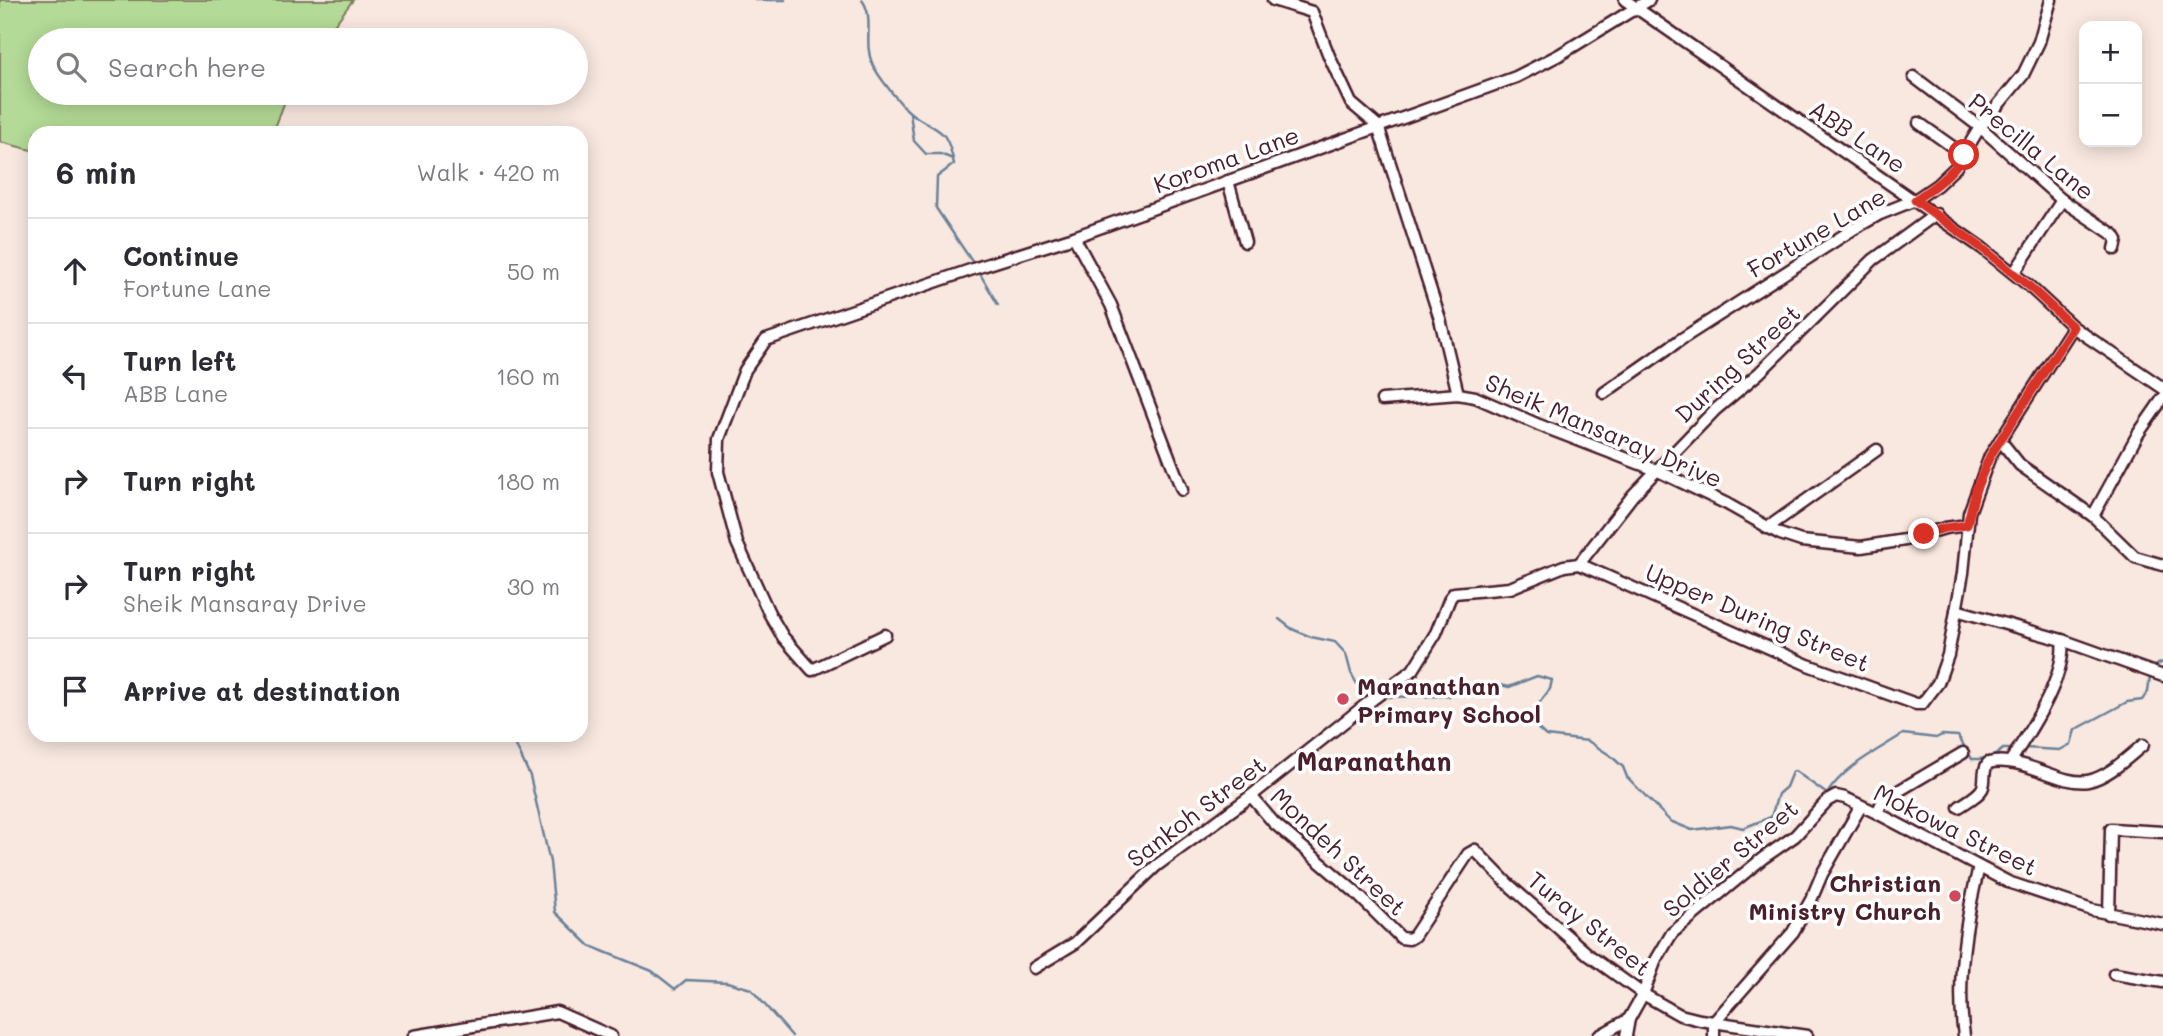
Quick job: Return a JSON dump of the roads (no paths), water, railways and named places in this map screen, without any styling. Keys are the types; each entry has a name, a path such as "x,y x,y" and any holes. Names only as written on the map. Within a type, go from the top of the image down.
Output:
{"street":[{"name":"ABB Lane","path":"1625,0 1936,214 2014,273 2073,327 2163,388"},
{"name":"Koroma Lane","path":"885,635 812,670 783,636 769,613 737,543 721,482 717,457 719,439 745,370 766,340 1074,237 1516,77 1559,55 1649,0"},
{"name":"Fortune Lane","path":"1604,393 1680,340 1852,230 1880,214 1915,200 1937,185 1956,167 1980,127 2023,75 2039,43 2051,0"},
{"path":"1277,1 1312,12 1351,103 1378,126 1440,319 1458,394"},
{"name":"Precilla Lane","path":"1914,77 1980,127 2062,200 2114,235 2117,240 2115,249"},
{"path":"1919,123 1964,155"},
{"path":"1228,181 1244,242"},
{"path":"2014,273 2062,200"},
{"name":"During Street","path":"1580,564 1633,495 1715,410 1759,373 1873,260 1936,214"},
{"path":"1074,237 1111,305 1182,489"},
{"path":"2073,327 2000,440 1981,475 1967,525 1956,610 2062,640 2163,676"},
{"name":"Sheik Mansaray Drive","path":"1382,400 1458,394 1475,397 1656,470 1727,504 1767,528 1801,541 1861,547 1967,525"},
{"path":"2093,516 2138,434 2163,398"},
{"path":"2000,440 2020,465 2093,516 2136,557 2163,565"},
{"path":"1767,528 1877,450"},
{"name":"Upper During Street","path":"1580,564 1808,665 1916,704 1922,704 1938,683 1944,669 1956,610"},
{"name":"Sankoh Street","path":"1034,968 1075,943 1156,866 1413,670 1436,633 1454,593 1510,588 1564,566 1580,564"},
{"path":"2010,762 2050,695 2062,657 2062,640"},
{"path":"1959,807 1980,791 1984,769 1988,763 2010,762 2075,781 2090,781 2102,776 2143,746"},
{"path":"1877,813 1883,800 1963,753"},
{"name":"Mondeh Street","path":"1251,796 1274,823 1355,892 1401,938 1409,939 1414,936 1468,854 1479,851"},
{"name":"Mokowa Street","path":"1836,796 1877,813 2008,882 2109,914 2163,924"},
{"name":"Soldier Street","path":"1626,1036 1629,1019 1643,994 1655,962 1672,933 1763,858 1795,836 1827,801 1836,796"},
{"path":"1714,1036 1714,1022 1793,932 1831,857 1861,806"},
{"path":"2109,914 2111,829 2163,832"},
{"name":"Turay Street","path":"1479,851 1508,884 1590,956 1643,994 1680,1015 1807,1036"},
{"path":"1964,1036 1961,973 1969,904 1979,867"},
{"path":"2114,974 2163,982"},
{"path":"414,1036 557,1012 611,1036"},
{"path":"1599,1036 1629,1019"}],"waterway":[{"path":"755,0 785,0"},
{"path":"862,0 868,14 868,47 875,68 907,110 945,136 948,143 954,164 937,177 936,208 975,266"},
{"path":"910,113 914,141 926,154 940,154 953,159"},
{"path":"979,272 998,305"},
{"path":"1279,619 1292,629 1311,637 1335,642 1346,654 1351,673 1364,697 1368,698"},
{"path":"2152,669 2163,662"},
{"path":"1382,697 1450,696 1492,683 1509,687 1537,676 1552,680 1550,689 1536,707 1533,724 1546,736 1588,741 1611,756 1623,767 1627,777 1670,821 1692,830 1731,825 1743,828 1771,817 1778,794 1786,787 1792,772 1795,771 1827,794 1851,768 1903,734 1936,738 1942,735 1958,736 1972,759 1989,758 2003,749 2014,749"},
{"path":"2024,748 2060,750 2071,744 2075,730 2127,702 2142,700 2148,692 2150,676"},
{"path":"514,742 530,776 550,862 555,912 590,946 652,971 675,989 686,980 727,982 751,989 792,1036"}],"place":[{"name":"Maranathan Primary School","path":"1343,699"},
{"name":"Christian Ministry Church","path":"1955,896"}],"district":[{"name":"Maranathan","path":"1374,761"}]}
